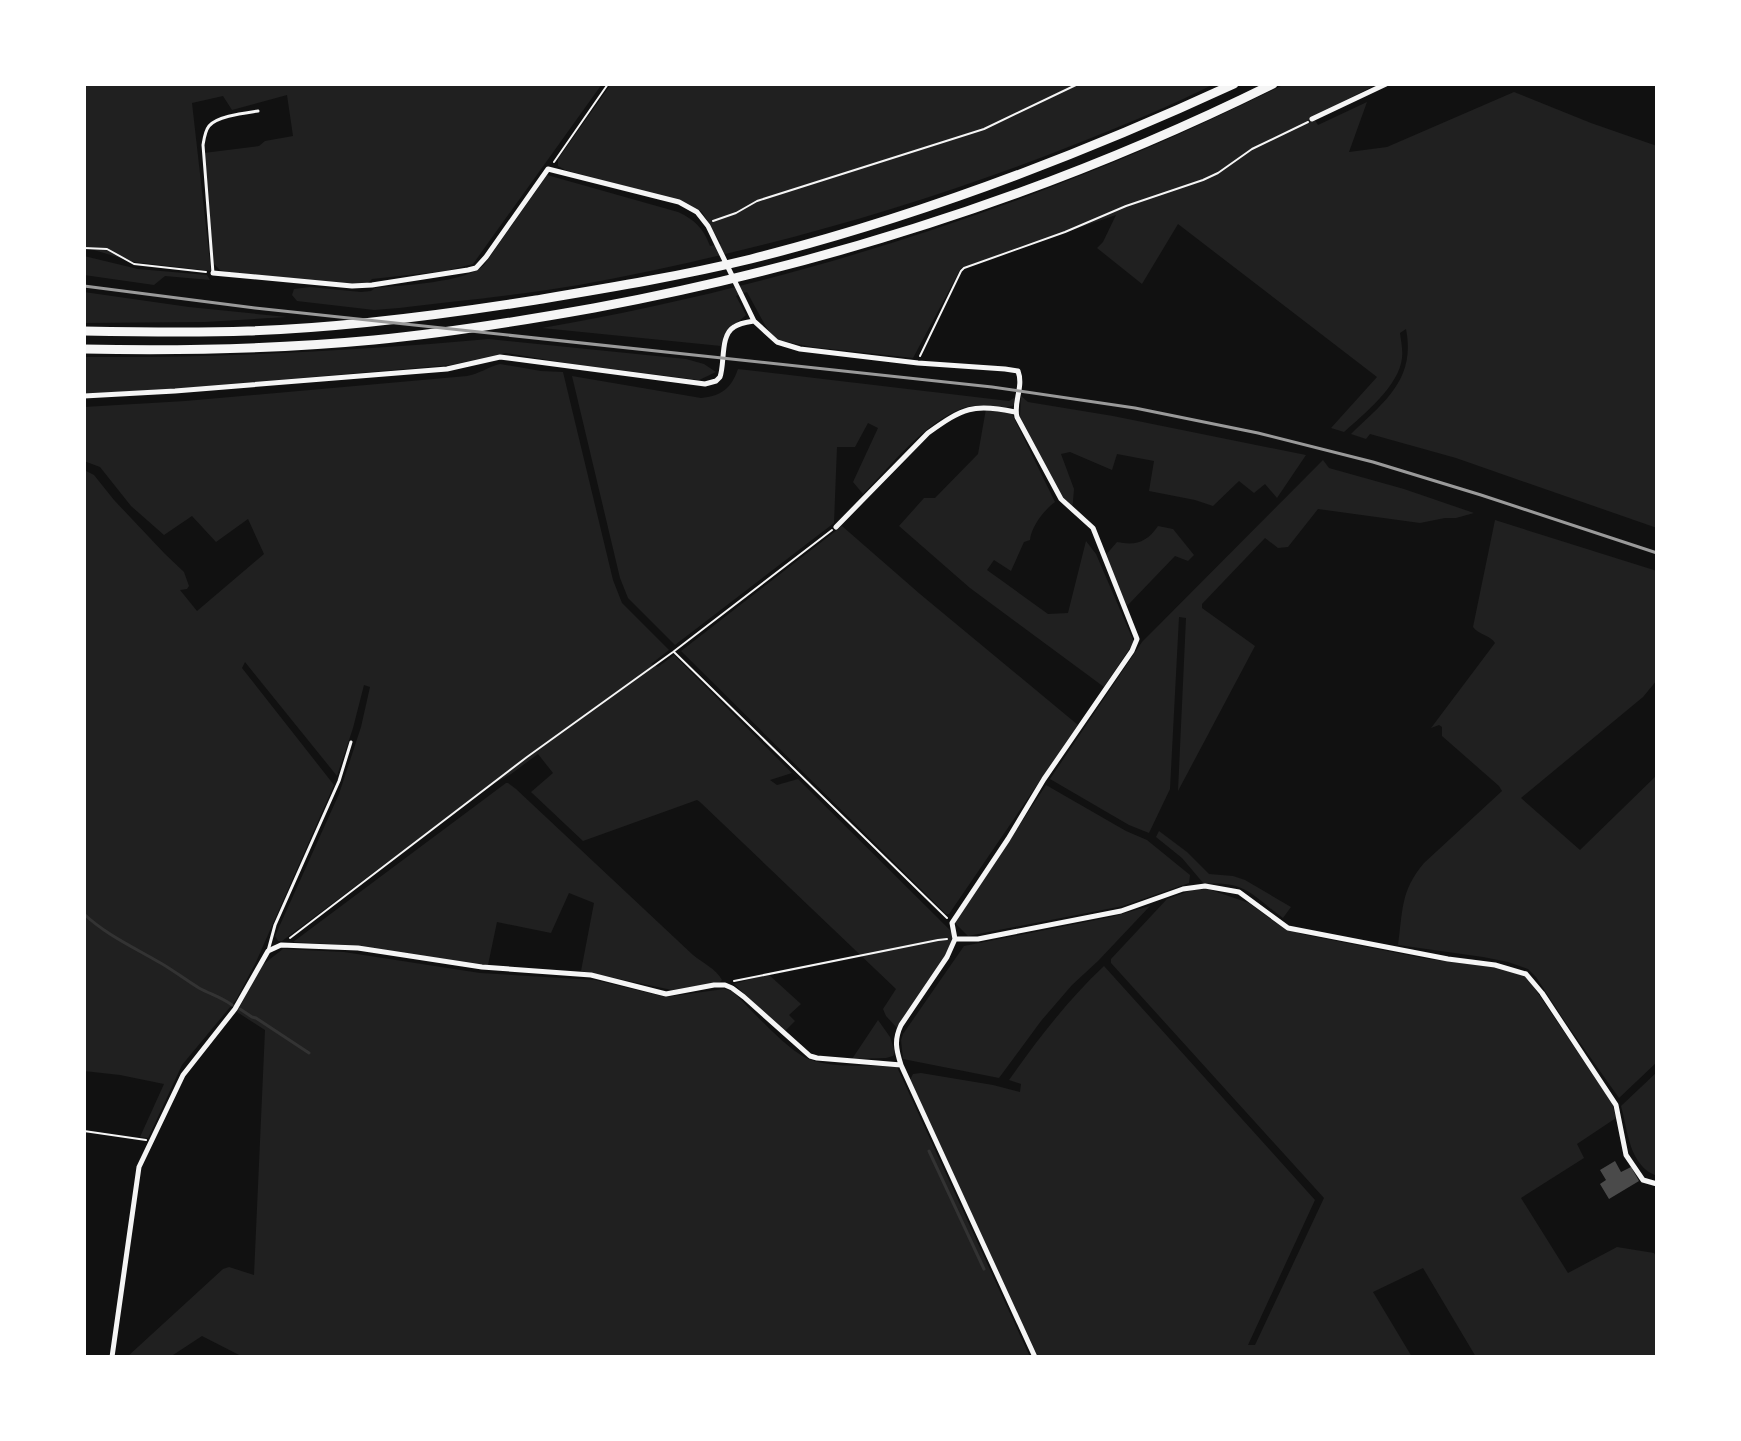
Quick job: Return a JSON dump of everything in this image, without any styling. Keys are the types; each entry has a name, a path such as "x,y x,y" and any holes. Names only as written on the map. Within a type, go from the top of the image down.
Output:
{"highway":[{"path":"84,331 249,331 369,322 470,311 749,259 914,212 1004,181 1234,84"},
{"path":"84,349 248,348 375,340 561,314 740,279 922,227 1036,187 1168,133 1273,84"}],"street":[{"path":"1312,119 1386,84"},
{"path":"213,273 352,286 476,268 548,169 679,202 697,212 754,321 777,342 792,348 1018,371 1021,376 1015,412 1054,489 1070,509 1093,528 1137,639 952,923 955,939 947,957 898,1032 895,1046 1035,1357"},
{"path":"84,396 447,369 500,357 705,384 720,377 730,330 754,321"},
{"path":"836,527 928,433 946,420 971,408 1015,412"},
{"path":"955,939 978,939 1121,911 1183,889 1205,886 1239,892 1288,928 1495,965 1526,974 1542,993 1616,1105 1626,1155 1643,1180 1657,1184"},
{"path":"112,1357 139,1167 183,1075 235,1009 268,951 281,945 358,948 482,967 591,975 666,994 714,985 726,986 736,990 810,1056 901,1065"}],"lane":[{"path":"213,273 203,145 205,136 212,123 258,111"},
{"path":"268,951 275,925 339,781 351,742"}],"path":[{"path":"548,169 608,84"},
{"path":"705,223 736,213 757,201 984,129 1078,84"},
{"path":"918,363 923,347 964,268 1203,180 1252,149 1312,119"},
{"path":"84,248 107,249 134,264 213,273"},
{"path":"281,945 836,527"},
{"path":"673,652 952,923"},
{"path":"729,982 955,939"},
{"path":"84,1131 151,1141"}],"shaded area":[{"path":"84,84 602,84 473,264 445,271 347,284 228,272 214,264 204,153 259,146 265,141 293,136 287,95 232,110 223,96 192,103 211,271 134,262 84,247"},
{"path":"611,84 1214,84 1115,128 958,187 834,226 707,258 579,285 399,308 374,310 297,301 292,295 294,289 310,287 371,291 448,279 475,271 484,265 547,175 678,212 698,225 710,246 721,244 702,212 684,202 558,166 558,159"},
{"path":"1285,84 1377,84 1313,117 1318,125 1367,102 1349,152 1387,147 1514,92 1657,146 1657,528 1456,458 1370,434 1366,439 1351,434 1386,400 1402,376 1408,347 1406,329 1400,333 1402,355 1388,389 1344,432 1331,428 1377,377 1178,224 1142,284 1097,248 1116,215 961,268 913,358 812,347 778,340 765,325 747,292 736,296 746,315 727,330 721,346 542,328 733,288 922,233 1107,165"},
{"path":"84,256 138,269 207,275 210,280 165,276 154,285 84,275"},
{"path":"84,292 287,317 205,322 84,323"},
{"path":"489,339 686,359 704,364 716,372 699,380 506,353 451,365 84,394 84,357 287,353"},
{"path":"500,364 563,372 613,580 622,603 669,650 651,664 658,667 674,655 792,773 770,780 777,785 798,779 959,939 897,1028 883,1009 896,989 700,802 697,800 583,841 531,792 553,773 538,754 488,787 278,941 275,936 339,794 361,727 370,687 364,685 337,776 245,662 242,668 334,785 256,962 236,1000 182,1065 148,1138 140,1137 164,1084 84,1071 84,470 94,475 184,572 189,586 180,590 197,611 264,554 248,519 216,542 192,516 164,535 131,506 100,467 84,461 84,407 467,376"},
{"path":"738,369 1009,401 1017,396 1013,406 969,406 948,415 921,434 863,494 853,482 878,428 868,423 855,447 837,447 834,523 675,645 628,598 620,578 572,376 701,398 724,390"},
{"path":"1021,396 1028,402 1306,455 1277,498 1265,484 1254,493 1239,481 1213,506 1149,491 1154,461 1117,454 1112,470 1070,452 1061,454 1074,489 1072,513 1020,416"},
{"path":"986,409 1012,414 1055,502 1039,519 1030,540 1024,542 1011,571 994,560 987,570 1048,614 1068,613 1086,541 1096,554 1134,642 1104,687 970,588 899,526 924,498 935,498 978,454"},
{"path":"1323,460 1329,468 1474,513 1420,523 1318,509 1288,547 1278,548 1265,538 1202,604 1202,608 1255,646 1178,791 1186,618 1179,617 1170,789 1149,833 1129,825 1050,779 1142,642"},
{"path":"1495,520 1657,571 1657,680 1643,697 1521,798 1580,850 1657,775 1657,1062 1619,1098 1528,969 1483,957 1398,945 1404,902 1416,873 1502,791 1442,736 1442,727 1431,728 1495,643 1473,627"},
{"path":"842,526 1078,725 949,914 681,651"},
{"path":"1158,526 1173,529 1194,555 1188,561 1175,556 1127,606 1105,556 1117,542 1140,542"},
{"path":"506,783 722,980 672,990 581,971 594,903 569,893 551,933 497,922 488,965 346,945 293,942"},
{"path":"1046,785 1147,840 1190,875 1189,883 1123,906 968,936 955,923"},
{"path":"1159,831 1209,874 1245,880 1291,907 1283,918 1239,887 1204,884 1182,858 1156,837"},
{"path":"1208,889 1249,903 1276,923 1301,934 1428,959 1500,968 1529,980 1612,1103 1616,1118 1577,1144 1584,1158 1521,1198 1568,1273 1617,1247 1654,1253 1657,1258 1657,1357 1476,1357 1423,1268 1373,1292 1412,1357 1038,1357 910,1080 913,1074 921,1073 1020,1092 1021,1084 1009,1080 1054,1021 1104,966 1315,1200 1248,1345 1255,1345 1324,1198 1111,963 1111,959 1167,899 1192,890"},
{"path":"1150,906 1072,985 999,1078 903,1059 903,1034 964,946 1111,917"},
{"path":"283,949 344,952 480,973 595,980 666,997 724,989 732,991 802,1056 821,1063 897,1067 1030,1357 243,1357 202,1336 170,1357 127,1357 223,1269 229,1267 254,1275 265,1030 237,1012 261,966"},
{"path":"768,974 801,1004 789,1015 795,1021 784,1032 734,984"},
{"path":"878,1020 890,1037 895,1052 893,1056 852,1059"},
{"path":"1657,1072 1657,1176 1635,1156 1621,1106"}],"building":[{"path":"1615,1161 1621,1172 1631,1167 1639,1181 1609,1199 1600,1184 1606,1180 1600,1170"}],"waterway":[{"path":"84,914 119,940 232,1005"},
{"path":"240,1009 309,1053"},
{"path":"929,1151 984,1269"}],"railway":[{"path":"84,286 255,308 992,387 1135,408 1258,433 1373,462 1657,553"}]}
